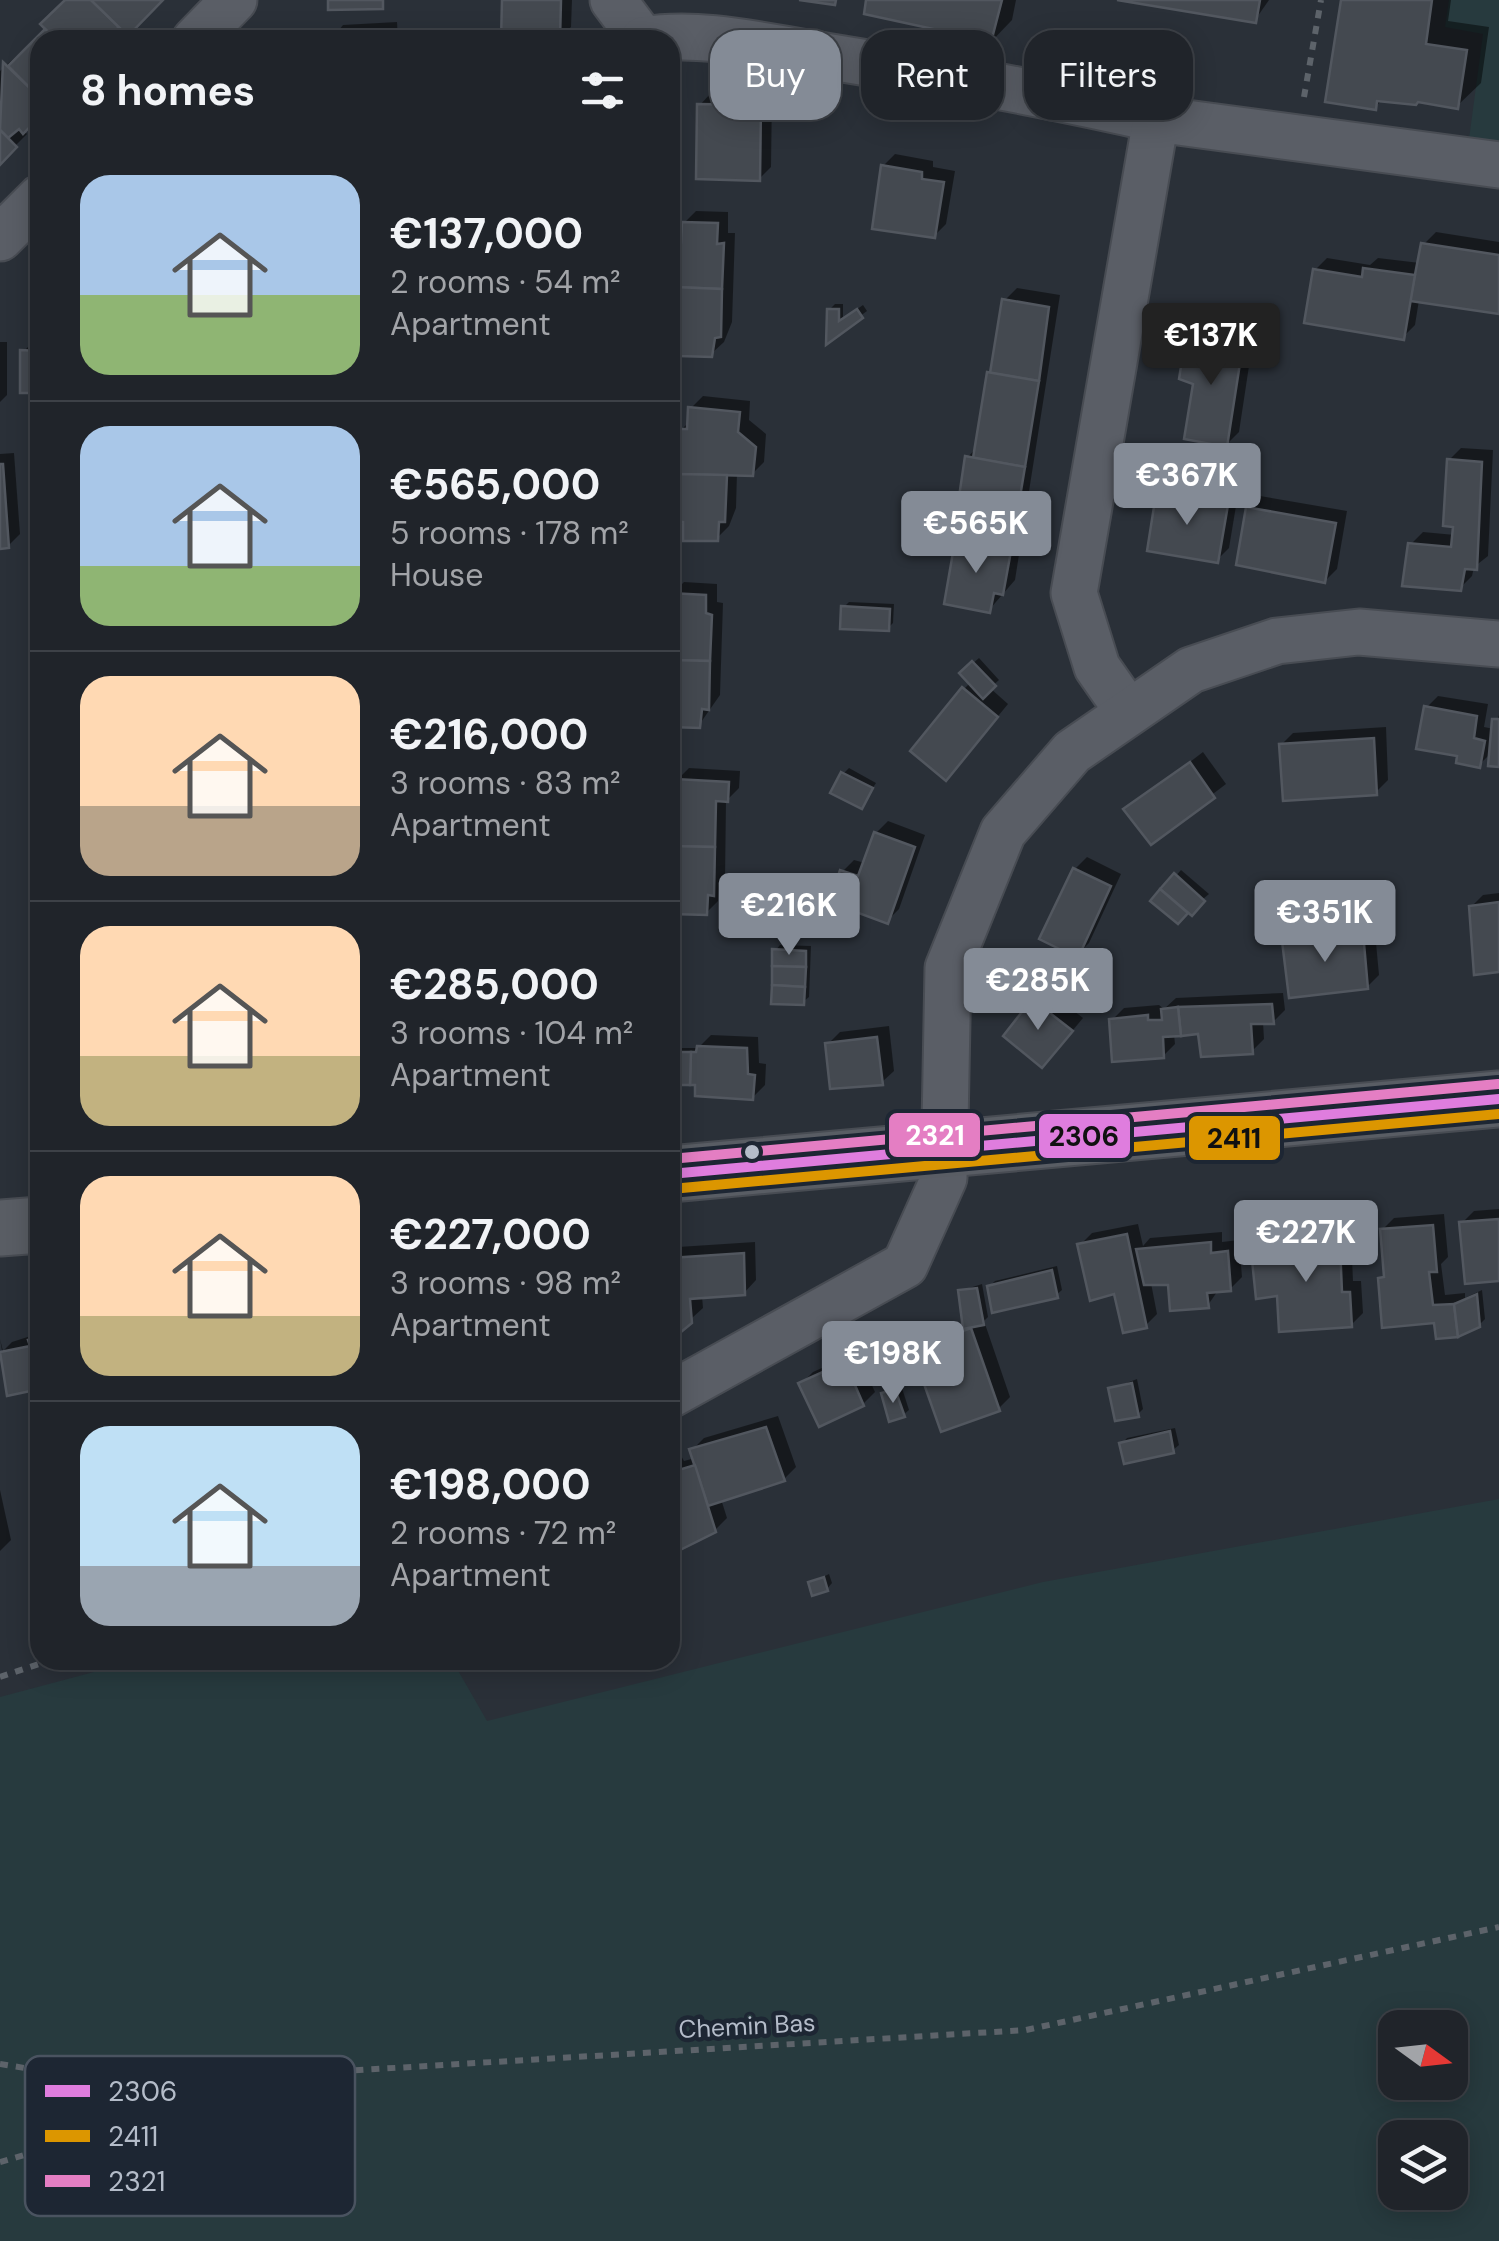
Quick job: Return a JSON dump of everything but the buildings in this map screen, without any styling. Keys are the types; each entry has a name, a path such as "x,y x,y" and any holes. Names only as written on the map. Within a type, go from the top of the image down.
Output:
{"street":[{"path":"205,30 234,0"},
{"path":"613,0 636,30"},
{"path":"680,37 728,41 1024,89"},
{"path":"1127,710 1097,666 1074,593 1156,120"},
{"path":"1168,120 1296,141 1499,165"},
{"path":"0,238 30,208"},
{"path":"680,1389 905,1265 944,1178 948,968 1004,832 1072,752 1127,710 1191,670 1277,642 1359,632 1499,644"},
{"path":"680,1173 1499,1098"},
{"path":"0,1228 30,1226"}],"path":[{"path":"1296,141 1321,0"},
{"path":"0,1677 30,1667"},
{"name":"Chemin Bas","path":"355,2069 1026,2030 1499,1927"},
{"path":"0,2064 25,2068"},
{"name":"Chemin Bas","path":"0,2162 25,2155"}],"green space":[{"path":"1449,0 1499,0 1499,143 1469,139 1483,34 1445,27"},
{"path":"1499,1499 1499,2241 0,2241 0,1697 101,1670 458,1670 487,1721 1043,1582"}],"transit line":[{"name":"2321","path":"680,1158 1498,1084"},
{"name":"2306","path":"680,1173 1499,1099"},
{"name":"2411","path":"680,1188 1499,1114"}]}
